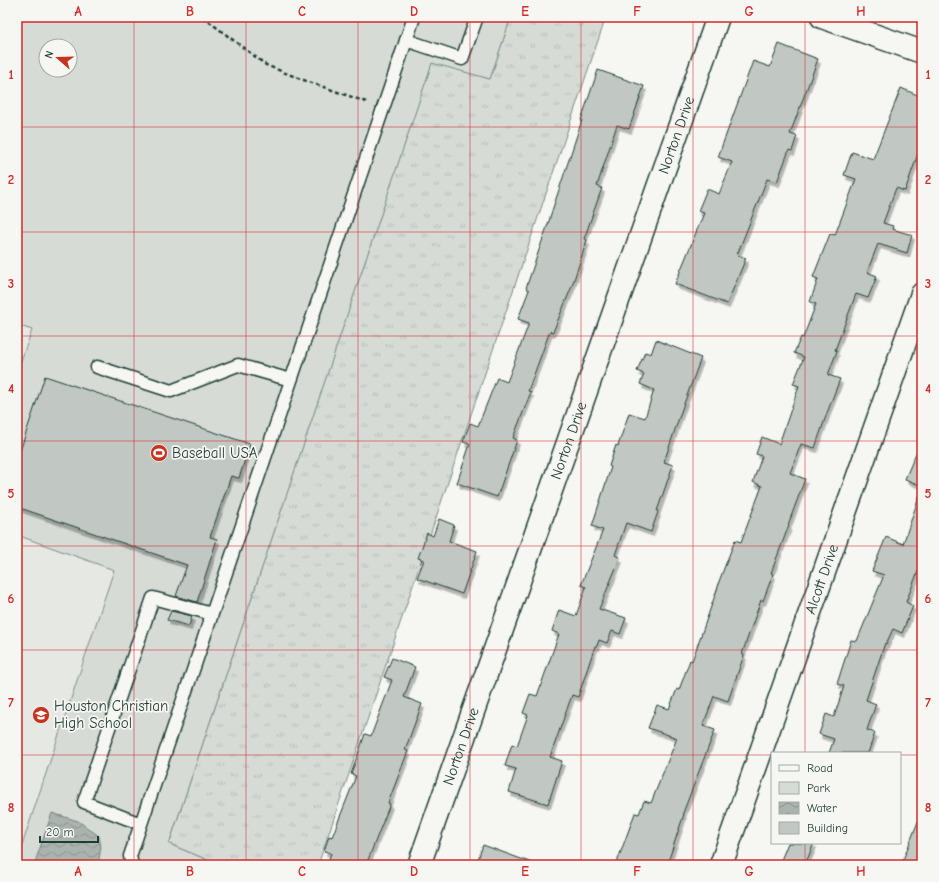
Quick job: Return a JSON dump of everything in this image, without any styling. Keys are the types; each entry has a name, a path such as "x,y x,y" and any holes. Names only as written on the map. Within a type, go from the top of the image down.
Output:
{"street":[{"name":"Norton Drive","path":"419,865 718,17"},
{"path":"822,17 922,52"},
{"name":"Alcott Drive","path":"721,865 922,294"}],"lane":[{"path":"132,865 130,856 414,17"},
{"path":"406,40 462,59 477,17"},
{"path":"97,366 171,391 238,365 291,380"},
{"path":"141,824 84,802 86,794 153,598 212,614"}],"path":[{"path":"203,17 266,65 383,108"}],"shaded area":[{"path":"17,325 32,329 17,372"},
{"name":"Houston Christian High School","path":"17,535 114,570 17,860"}],"green space":[{"name":"Baseball USA","path":"18,17 511,17 490,79 432,63 169,844 220,865 17,865 17,860 114,570 17,535 17,372 32,330 17,325"},
{"path":"511,17 606,17 318,865 220,865 169,844 432,62 490,79"}],"water":[{"path":"52,813 78,821 99,836 101,847 98,865 34,865"}],"building":[{"path":"779,44 818,59 790,134 797,136 792,151 789,150 777,182 767,179 737,255 746,258 727,304 675,284 704,213 698,211 707,189 719,194 732,162 718,157 753,61 770,67"},
{"path":"598,70 644,86 629,129 617,125 597,186 602,188 584,239 587,240 572,286 553,332 550,331 528,391 531,392 513,438 517,440 497,497 457,483 470,444 463,442 470,423 478,426 497,378 507,382 529,323 518,319 529,290 526,288"},
{"path":"901,88 922,97 922,142 905,191 896,188 883,223 893,226 892,229 912,235 907,253 878,244 867,272 877,276 868,298 856,294 835,350 837,351 828,375 840,379 815,448 801,444 790,473 805,479 771,573 773,574 763,601 761,600 742,654 744,655 728,701 714,696 703,726 715,730 683,813 684,814 667,865 616,865 635,813 639,814 644,801 651,803 677,738 648,728 657,705 669,709 677,689 679,690 690,660 692,661 718,584 735,540 741,542 762,486 753,482 762,456 756,454 762,437 779,444 799,386 793,384 804,357 794,353 801,337 803,338 816,304 810,302 818,279 813,277 830,234 835,235 856,179 844,175 852,152 873,159"},
{"path":"656,340 701,358 664,462 673,465 651,532 626,523 615,555 620,558 599,609 626,618 620,634 612,631 607,643 599,640 597,646 595,646 578,697 572,695 550,757 562,761 548,804 509,792 516,769 505,766 512,744 517,746 528,715 523,713 530,694 537,696 559,634 552,631 559,610 576,616 586,587 581,585 603,530 592,526 611,467 609,466 616,445 618,446 629,413 645,418 654,390 640,384 644,374 637,371 645,352 651,354"},
{"path":"45,376 250,444 239,478 231,476 210,537 217,539 197,602 176,596 187,565 17,507 17,460"},
{"path":"922,439 922,486 905,479"},
{"path":"919,497 922,497 922,561 906,602 913,606 902,633 893,629 886,644 885,643 866,700 876,704 867,730 875,733 868,752 829,752 834,739 819,734 826,714 834,717 844,686 837,684 851,640 857,641 884,575 872,571 886,537 903,544"},
{"path":"439,519 454,525 449,541 477,551 462,594 417,578 424,560 418,558 427,533 433,536"},
{"path":"171,611 192,616 189,626 167,620"},
{"path":"392,658 415,667 404,697 422,704 405,750 408,751 388,803 390,804 366,865 327,865 331,853 324,851 329,836 332,837 356,776 351,774 365,734 371,736 392,680 384,677"},
{"path":"921,814 922,865 901,865"},
{"path":"788,844 814,844 805,865 779,865"},
{"path":"483,845 532,863 531,865 476,865"}],"place":[{"name":"Baseball USA","path":"159,453"},
{"name":"Houston Christian High School","path":"41,715"}]}
